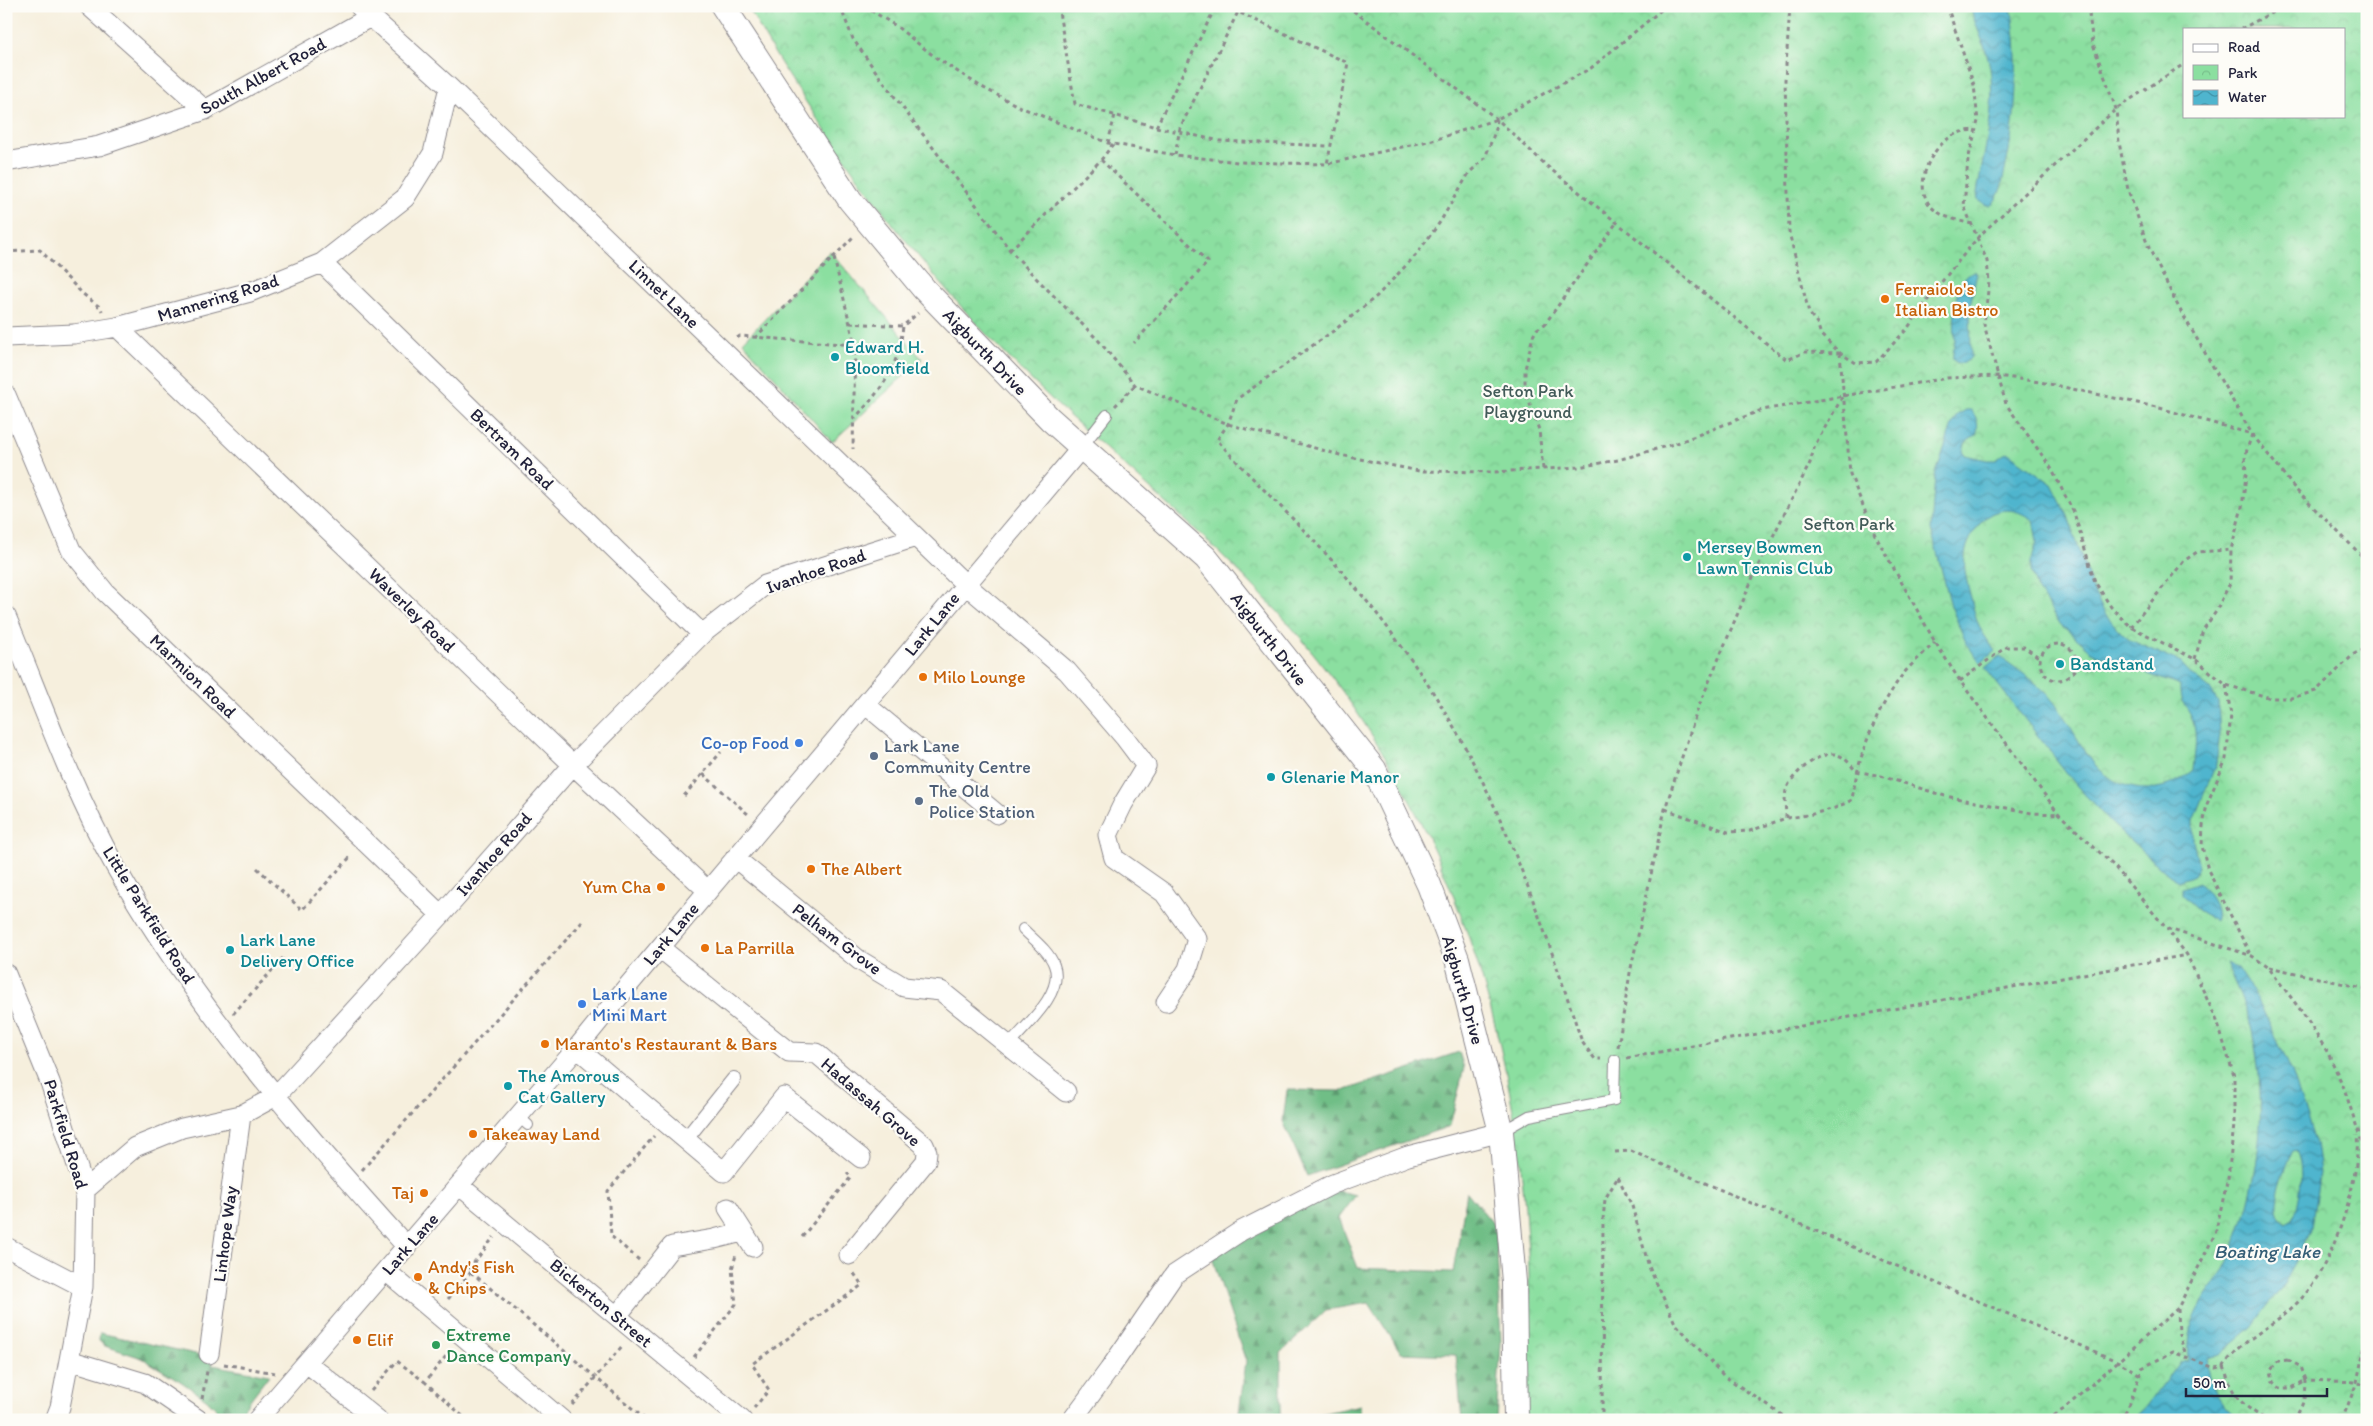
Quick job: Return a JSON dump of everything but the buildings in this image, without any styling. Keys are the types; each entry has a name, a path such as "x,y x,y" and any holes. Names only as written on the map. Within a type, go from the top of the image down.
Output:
{"street":[{"path":"89,6 204,110"},
{"name":"Aigburth Drive","path":"723,6 850,200 924,289 1050,419 1206,558 1374,769 1429,885 1457,959 1502,1132 1514,1282 1516,1420"},
{"name":"South Albert Road","path":"6,162 99,146 204,110 365,11"},
{"name":"Linnet Lane","path":"365,11 449,87 965,584 1067,671 1125,738 1146,766 1123,804 1108,834 1114,858 1164,893 1197,939 1188,969 1166,1002"},
{"name":"Mannering Road","path":"6,337 74,334 111,328 250,292 322,263 405,198 433,153 449,87"},
{"name":"Bertram Road","path":"322,263 702,634"},
{"name":"Waverley Road","path":"111,328 708,891"},
{"name":"Marmion Road","path":"6,395 71,550 105,592 441,915"},
{"name":"Lark Lane","path":"258,1420 460,1186 524,1121 577,1048 1082,447"},
{"name":"Ivanhoe Road","path":"85,1190 135,1147 182,1128 241,1115 276,1096 441,915 573,764 702,634 765,585 916,537"},
{"name":"Little Parkfield Road","path":"6,616 79,794 115,866 172,959 276,1096 407,1247"},
{"path":"866,705 997,814"},
{"name":"Pelham Grove","path":"735,858 859,960 904,987 941,991 1066,1092"},
{"name":"Hadassah Grove","path":"660,948 789,1052 816,1054 924,1145 927,1152 926,1161 849,1261"},
{"name":"Parkfield Road","path":"6,974 50,1082 85,1190 83,1287 55,1420"},
{"path":"577,1048 724,1172 784,1097 856,1154"},
{"path":"686,1139 734,1079"},
{"name":"Linhope Way","path":"210,1354 241,1115"},
{"path":"1072,1420 1174,1275 1240,1231 1333,1184 1408,1156 1502,1132"},
{"name":"Bickerton Street","path":"460,1186 683,1371 746,1416"},
{"path":"728,1208 747,1239"},
{"path":"617,1316 672,1246 714,1239 747,1239"},
{"path":"6,1247 83,1287"},
{"path":"386,1271 561,1419"},
{"path":"69,1360 145,1383 199,1420"},
{"path":"301,1370 360,1404 378,1420"}],"lane":[{"path":"1082,447 1107,415"},
{"path":"1008,1046 1049,999 1056,977 1054,964 1023,929"},
{"path":"1502,1132 1529,1116 1614,1100 1615,1060"}],"path":[{"path":"840,6 853,39 862,52 1010,250 1099,341 1135,385 1228,424 1340,456 1419,471 1578,467 1618,460 1677,443 1762,410 1947,378 1998,376 2040,382 2156,407 2252,434"},
{"path":"864,6 896,26 935,56 980,86 1020,107 1108,143 1175,156 1238,162 1327,164 1437,139 1497,119 1591,68 1666,6"},
{"path":"1058,6 1075,104 1179,133 1220,141 1330,146"},
{"path":"1156,127 1216,6"},
{"path":"1220,6 1238,12 1348,63 1327,164"},
{"path":"1347,6 1497,119 1548,167 1787,360 1805,352 1840,353"},
{"path":"1790,6 1785,80 1789,232 1808,313 1817,323 1821,335 1840,353 1856,364 1876,362 1907,329 1934,290 1979,236 2116,108 2183,65"},
{"path":"1947,6 1974,85 1978,121 1968,160 1964,206 1979,236 1987,261 1989,282 1984,324 1998,376 2006,404 2051,468 2074,514 2095,582 2111,607 2131,628 2195,659 2226,685 2271,698 2291,698 2316,691 2354,654 2367,648"},
{"path":"2088,6 2093,44 2116,108 2119,142 2128,190 2148,246 2179,308 2252,434 2296,490 2367,561"},
{"path":"2243,28 2290,6"},
{"path":"1175,156 1179,133 1238,12"},
{"path":"1108,143 1115,115"},
{"path":"1497,119 1496,129 1485,158 1469,173 1440,222 1416,255 1378,296 1357,313 1236,399 1228,424 1217,440 1256,483 1314,541 1367,603 1426,683 1484,782 1529,888 1582,1042 1595,1058 1615,1060 2187,954"},
{"path":"1973,224 1950,218 1935,211 1926,200 1922,184 1930,157 1945,141 1961,131 1975,131"},
{"path":"1010,250 1101,160 1113,144"},
{"path":"1101,160 1208,262 1134,343"},
{"path":"755,338 868,221"},
{"path":"1543,469 1540,430 1525,390 1525,369 1534,336 1537,329 1545,324 1617,222"},
{"path":"6,252 40,250 83,294 101,308 111,328"},
{"path":"834,258 855,345 853,450 839,463"},
{"path":"850,323 903,326 901,346 883,388 853,420"},
{"path":"721,349 740,336 855,345"},
{"path":"1840,353 1850,474 1875,535 1935,642 1960,681 2060,814 2114,866 2187,954 2217,1021 2234,1076 2234,1125 2228,1178 2215,1234 2178,1308 2119,1362 2064,1409 2047,1420"},
{"path":"1107,415 1135,385"},
{"path":"1615,1060 1630,972 1665,809 1698,708 1750,583 1810,463 1815,445 1843,395"},
{"path":"2195,659 2203,630 2215,613 2230,583 2231,550 2242,507 2246,476 2245,456 2252,434"},
{"path":"2131,628 2184,561 2197,552 2231,550"},
{"path":"1665,809 1716,830 1728,832 1750,831 1786,818 1835,808 1852,800 1856,771 1866,739 1898,680 1935,642"},
{"path":"1960,681 1981,667 1998,652 2013,646 2024,647 2040,658 2043,672 2057,680 2068,677 2076,668 2076,655 2062,644 2049,646 2044,649 2040,658"},
{"path":"2226,685 2230,715 2226,759 2207,804 2202,846 2208,870 2252,956"},
{"path":"684,796 721,752"},
{"path":"1786,818 1786,790 1802,767 1820,757 1834,754 1848,760 1856,771 1881,776 1946,796 2032,813 2060,814"},
{"path":"703,774 762,826"},
{"path":"257,868 302,910 364,841"},
{"path":"350,1183 582,922"},
{"path":"2166,928 2252,956 2268,966 2367,989"},
{"path":"222,1026 283,958"},
{"path":"2268,966 2302,1012 2328,1053 2344,1088 2367,1158"},
{"path":"652,1270 611,1236 608,1191 665,1122"},
{"path":"2121,1420 2130,1403 2142,1368 2173,1352 2186,1355 2215,1368 2224,1366 2233,1352 2297,1303 2326,1265 2341,1226 2359,1156 2357,1130"},
{"path":"1615,1152 1631,1152 2119,1362 2139,1374"},
{"path":"802,1237 851,1177 839,1167 856,1154"},
{"path":"1602,1420 1603,1220 1605,1199 1618,1177 1632,1206 1649,1267 1675,1323 1723,1375 1783,1416 1792,1420"},
{"path":"505,1224 468,1270 646,1420"},
{"path":"683,1371 736,1304 732,1269 747,1239"},
{"path":"746,1416 769,1390 752,1364 862,1285 849,1261"},
{"path":"436,1312 471,1272"},
{"path":"2178,1308 2179,1335 2186,1355"},
{"path":"561,1419 635,1331"},
{"path":"2342,1420 2357,1382 2367,1335"},
{"path":"425,1382 463,1336"},
{"path":"199,1420 210,1354 217,1355 216,1363 301,1370"},
{"path":"2293,1420 2299,1412 2306,1393 2306,1380 2301,1367 2288,1360 2278,1361 2271,1369 2272,1382 2279,1388 2292,1388 2306,1380 2357,1382 2367,1386"},
{"path":"360,1404 397,1361 425,1382 467,1420"},
{"path":"2224,1366 2230,1388 2242,1402 2266,1420"}],"green space":[{"name":"Sefton Park","path":"748,6 2367,6 2367,1420 1526,1420 1529,1268 1516,1127 1500,1047 1479,967 1451,890 1417,815 1377,743 1331,676 1278,612 1207,540 1057,404 985,333 895,227 833,143 771,48"},
{"path":"830,251 922,359 832,442 743,342"},
{"path":"1459,1052 1464,1068 1450,1126 1307,1176 1283,1121 1287,1090 1343,1091"},
{"path":"1327,1188 1356,1195 1339,1218 1358,1268 1453,1272 1467,1192 1496,1227 1501,1344 1496,1420 1462,1420 1456,1355 1401,1353 1369,1303 1326,1310 1281,1353 1281,1420 1238,1420 1246,1362 1210,1251"},
{"path":"100,1333 214,1358 212,1365 269,1375 241,1412 220,1413 206,1399 142,1358 105,1346 99,1341"},
{"path":"1360,1405 1360,1420 1295,1420"}],"water":[{"path":"1970,6 2011,6 2014,26 2016,47 2015,109 2001,189 1991,205 1986,205 1978,200 1977,193 1990,115 1990,68"},
{"path":"1974,271 1977,273 1970,306 1971,357 1965,362 1958,363 1953,360 1956,301 1962,282 1967,275"},
{"path":"1966,410 1971,410 1978,425 1976,435 1965,443 1963,451 1965,455 1996,460 2007,452 2052,484 2068,516 2092,588 2104,612 2128,639 2181,663 2191,674 2210,689 2218,702 2220,735 2216,764 2193,821 2193,841 2199,867 2194,875 2179,881 2169,875 2110,822 2077,786 1985,668 1999,656 2036,684 2047,694 2060,711 2092,761 2114,781 2141,789 2154,788 2168,785 2181,779 2193,770 2196,744 2195,731 2190,713 2181,697 2180,686 2095,654 2061,625 2038,591 2031,571 2031,562 2037,541 2033,520 2023,514 2009,510 1993,513 1976,529 1967,546 1964,562 1966,579 1974,610 1983,634 1995,651 1981,663 1967,645 1951,606 1931,529 1935,476 1952,425 1957,415"},
{"path":"2198,882 2214,905 2216,910 2215,920 2198,910 2182,895 2182,888"},
{"name":"Boating Lake","path":"2226,964 2237,968 2258,1000 2292,1072 2316,1144 2320,1172 2311,1227 2300,1255 2286,1280 2252,1327 2220,1354 2208,1358 2207,1368 2209,1377 2216,1393 2227,1408 2241,1420 2132,1420 2148,1405 2180,1361 2188,1360 2190,1330 2194,1318 2228,1261 2248,1206 2254,1178 2260,1119 2260,1089 2257,1060 2247,1014","holes":["2296,1151 2299,1158 2301,1176 2298,1204 2293,1219 2286,1223 2280,1218 2277,1210 2277,1200 2292,1152"]}],"place":[{"name":"Ferraiolo's Italian Bistro","path":"1885,299"},
{"name":"Edward H. Bloomfield","path":"835,357"},
{"name":"Mersey Bowmen Lawn Tennis Club","path":"1687,557"},
{"name":"Bandstand","path":"2060,664"},
{"name":"Milo Lounge","path":"923,677"},
{"name":"Co-op Food","path":"799,743"},
{"name":"Lark Lane Community Centre","path":"874,756"},
{"name":"Glenarie Manor","path":"1271,777"},
{"name":"The Old Police Station","path":"919,801"},
{"name":"The Albert","path":"811,869"},
{"name":"Yum Cha","path":"661,887"},
{"name":"La Parrilla","path":"705,948"},
{"name":"Lark Lane Delivery Office","path":"230,950"},
{"name":"Lark Lane Mini Mart","path":"582,1004"},
{"name":"Maranto's Restaurant & Bars","path":"545,1044"},
{"name":"The Amorous Cat Gallery","path":"508,1086"},
{"name":"Takeaway Land","path":"473,1134"},
{"name":"Taj","path":"424,1193"},
{"name":"Andy's Fish & Chips","path":"418,1277"},
{"name":"Elif","path":"357,1340"},
{"name":"Extreme Dance Company","path":"436,1345"}],"park label":[{"name":"Sefton Park Playground","path":"1528,401"}]}
